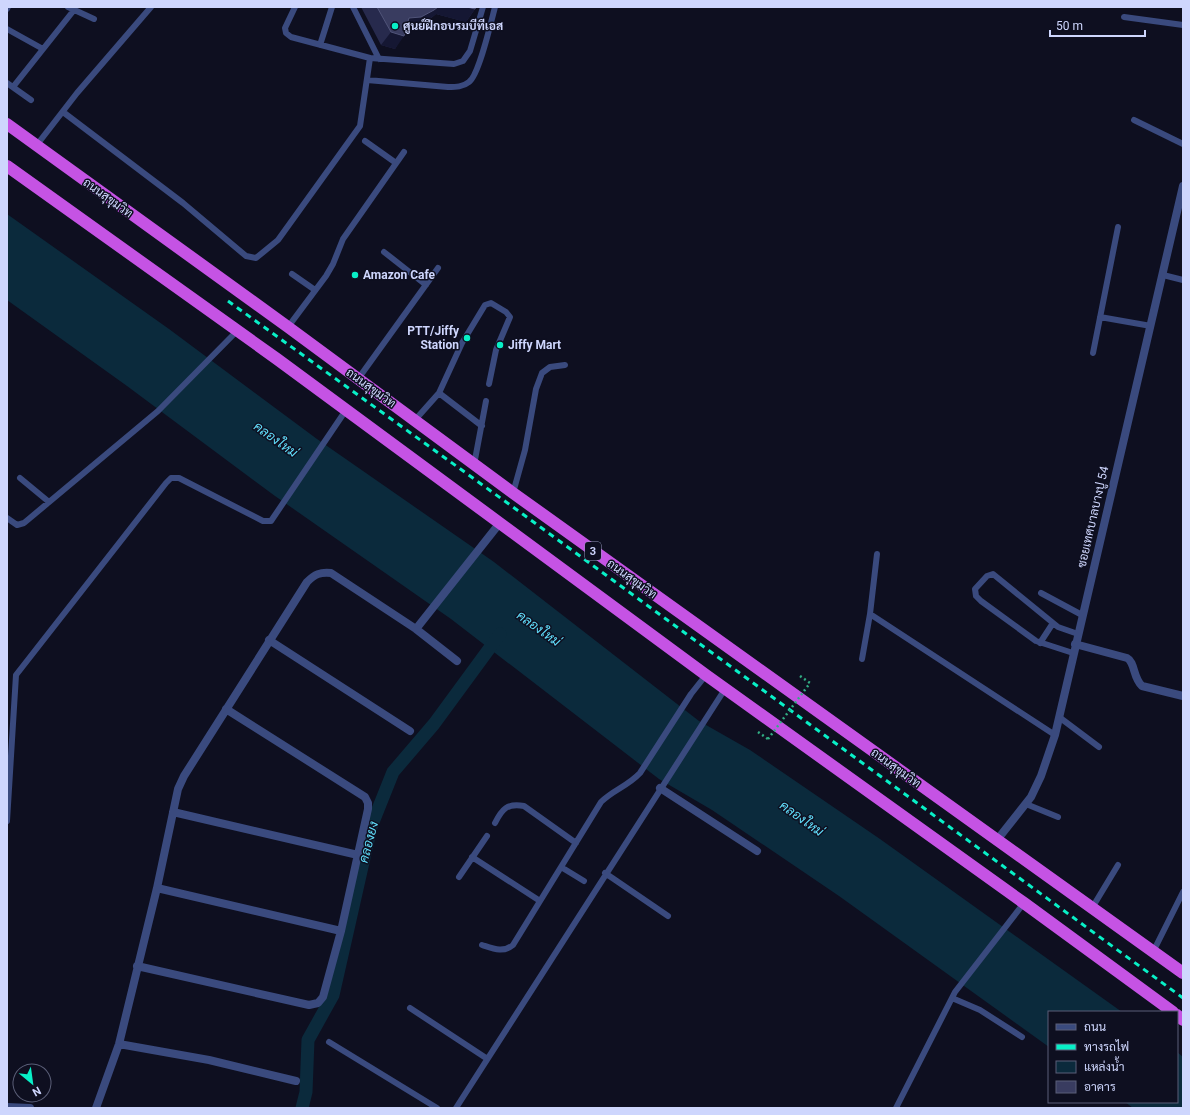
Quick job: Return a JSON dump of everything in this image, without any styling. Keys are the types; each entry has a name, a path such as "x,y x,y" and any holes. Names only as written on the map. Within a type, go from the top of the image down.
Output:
{"highway":[{"name":"ถนนสุขุมวิท","path":"7,124 288,327 474,465 1183,974"},
{"path":"7,166 346,410 725,689 1024,903 1172,1011"}],"street":[{"name":"ซอยเทศบาลบางปู 54","path":"997,840 1026,804 1041,776 1055,735 1074,648 1183,186"},
{"path":"416,629 499,524"},
{"path":"96,1108 101,1098 119,1044 157,888 178,789 184,776 306,582 314,575 321,572 331,573 416,629 457,661"},
{"path":"269,640 410,731"},
{"path":"1074,648 1130,659 1134,674 1142,686 1183,696"},
{"path":"137,966 309,1006 318,1003 323,997 341,931 368,809 368,803 365,797 226,709"},
{"path":"661,786 757,851"},
{"path":"173,812 358,855"},
{"path":"157,888 341,931"},
{"path":"119,1044 209,1060 296,1081"},
{"path":"7,1107 30,1108"}],"lane":[{"path":"36,146 116,46 134,29 151,7"},
{"path":"295,7 285,28 286,33 291,37 370,58 454,64 463,61 470,51 484,7"},
{"path":"320,45 332,7"},
{"path":"353,7 379,58"},
{"path":"367,80 448,87 459,87 469,82 477,71 495,7"},
{"path":"13,88 43,49 71,8 94,19"},
{"path":"1124,17 1183,25"},
{"path":"7,29 43,49"},
{"path":"63,112 183,203 246,256 251,258 264,253 278,240 360,126 370,58"},
{"path":"7,83 31,100"},
{"path":"1134,120 1183,144"},
{"path":"365,141 396,163"},
{"path":"288,327 334,264 344,239 404,152"},
{"path":"1093,353 1118,227"},
{"path":"384,252 426,285"},
{"path":"358,379 438,268"},
{"path":"292,274 315,290"},
{"path":"1163,275 1183,280"},
{"path":"415,420 439,393 462,343 485,305 491,302 506,312 510,317 496,350 489,384"},
{"path":"1100,317 1151,326"},
{"path":"7,518 20,525 49,502 158,411 237,331"},
{"path":"513,493 525,450 536,389 542,374 550,367 565,365"},
{"path":"439,393 482,426"},
{"path":"474,465 486,401"},
{"path":"7,821 16,675 166,483 172,478 179,478 263,521 271,521 329,432 346,410"},
{"path":"20,478 49,502"},
{"path":"862,659 870,614 877,554"},
{"path":"1074,648 1040,642 1025,635 981,601 976,596 975,589 987,576 993,574 1053,623 1062,629 1078,634"},
{"path":"1041,593 1082,615"},
{"path":"870,614 1055,735"},
{"path":"1040,642 1053,623"},
{"path":"482,945 501,950 508,950 514,945 601,802 608,794 632,782 640,773 691,694 706,675"},
{"path":"456,1108 486,1058 711,708 725,689"},
{"path":"1059,717 1099,747"},
{"path":"495,823 500,813 508,807 514,804 524,806 576,843"},
{"path":"1026,804 1058,817"},
{"path":"458,877 487,836"},
{"path":"472,858 540,901"},
{"path":"1092,908 1118,865"},
{"path":"561,867 584,881"},
{"path":"605,873 668,916"},
{"path":"1153,952 1183,892"},
{"path":"896,1108 954,995 1007,923 1024,903"},
{"path":"954,995 1022,1037"},
{"path":"410,1008 486,1058"},
{"path":"329,1042 437,1108"}],"path":[{"path":"758,732 768,740 810,683 800,676"}],"water":[{"name":"คลองใหม่","path":"7,214 169,329 317,439 494,562 699,721 750,750 880,839 1121,1011 1048,1011 1048,1046 839,896 712,810 659,779 451,619 275,496 127,386 7,300"},
{"path":"1178,1053 1183,1057 1183,1108 1133,1108 1126,1103 1178,1103"}],"building":[{"path":"377,7 438,7 421,17 409,18 404,36 391,32"}],"waterway":[{"name":"คลองยง","path":"302,1108 306,1092 308,1040 333,995 371,827 393,772 434,724 500,634"}],"railway":[{"path":"228,301 524,515 1183,998"}],"place":[{"name":"ศูนย์ฝึกอบรมบีทีเอส","path":"395,26"},
{"name":"Amazon Cafe","path":"355,275"},
{"name":"PTT/Jiffy Station","path":"467,338"},
{"name":"Jiffy Mart","path":"500,345"}]}
